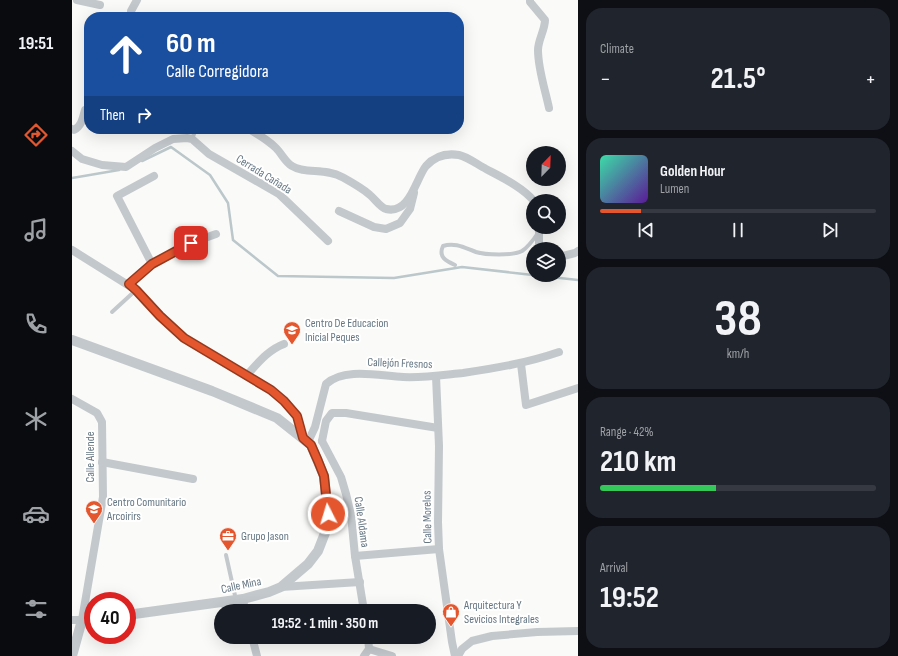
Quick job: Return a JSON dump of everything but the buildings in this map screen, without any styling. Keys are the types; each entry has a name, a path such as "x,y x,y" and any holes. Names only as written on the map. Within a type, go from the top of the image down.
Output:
{"street":[{"path":"77,0 100,5"},
{"path":"131,12 136,0"},
{"path":"530,0 545,20 545,25 538,48 549,108"},
{"path":"72,129 74,130 78,128 81,123 84,110"},
{"path":"257,134 278,149 283,159 293,167 306,170 327,171 340,176 370,195 377,203 386,209 397,209 406,202 415,190"},
{"path":"72,151 82,159 102,165 126,167 173,139 192,139"},
{"name":"Cerrada Cañada","path":"192,139 208,154 279,194 328,241"},
{"path":"339,211 374,227 386,229 400,223 410,209 415,190 426,167 434,159 447,154 461,156 505,179 529,194"},
{"path":"152,264 117,196 154,176"},
{"path":"129,284 152,264 191,243 216,234"},
{"path":"72,250 84,259 129,284 184,338 271,390 284,401 297,416 307,442 324,476 328,514 325,533 318,550 308,564 281,586"},
{"path":"566,255 578,251"},
{"path":"72,340 212,391 277,418 307,442 322,441 326,421 332,413 346,413 438,428"},
{"path":"246,376 268,352 275,347 284,344"},
{"name":"Callejón Fresnos","path":"307,442 315,427 326,384 330,379 351,374 374,374 403,377 436,376 521,364 559,352"},
{"path":"521,364 526,405 578,388"},
{"name":"Calle Morelos","path":"436,376 439,549 452,642 457,656"},
{"name":"Calle Allende","path":"72,398 97,413 102,422 103,497 77,620 72,656"},
{"name":"Calle Aldama","path":"322,441 341,477 351,515 355,556 363,604"},
{"path":"102,462 193,479"},
{"path":"355,556 439,549"},
{"name":"Calle Mina","path":"136,614 239,600 269,592 281,586 360,582"},
{"path":"239,600 242,604"},
{"path":"457,656 472,640 492,636 538,632 578,631"},
{"path":"253,644 256,656"},
{"path":"367,652 392,656"}],"lane":[{"path":"192,139 194,134"},
{"path":"455,265 441,256 443,246 450,244 457,245 478,253 515,253 522,251 536,234"},
{"path":"112,312 136,290"},
{"path":"226,555 239,600"}],"waterway":[{"path":"142,161 171,147 210,175 228,203 233,240 278,276 394,278 462,267 578,280"},
{"path":"72,178 119,170"}],"place":[{"name":"Centro De Educacion Inicial Peques","path":"292,345"},
{"name":"Centro Comunitario Arcoirirs","path":"94,524"},
{"name":"Grupo Jason","path":"228,551"},
{"name":"Arquitectura Y Sevicios Integrales","path":"451,627"}],"route":[{"path":"191,243 152,264 129,284 172,328 184,338 271,390 284,401 297,416 303,438 311,445 324,476 328,514"}]}
